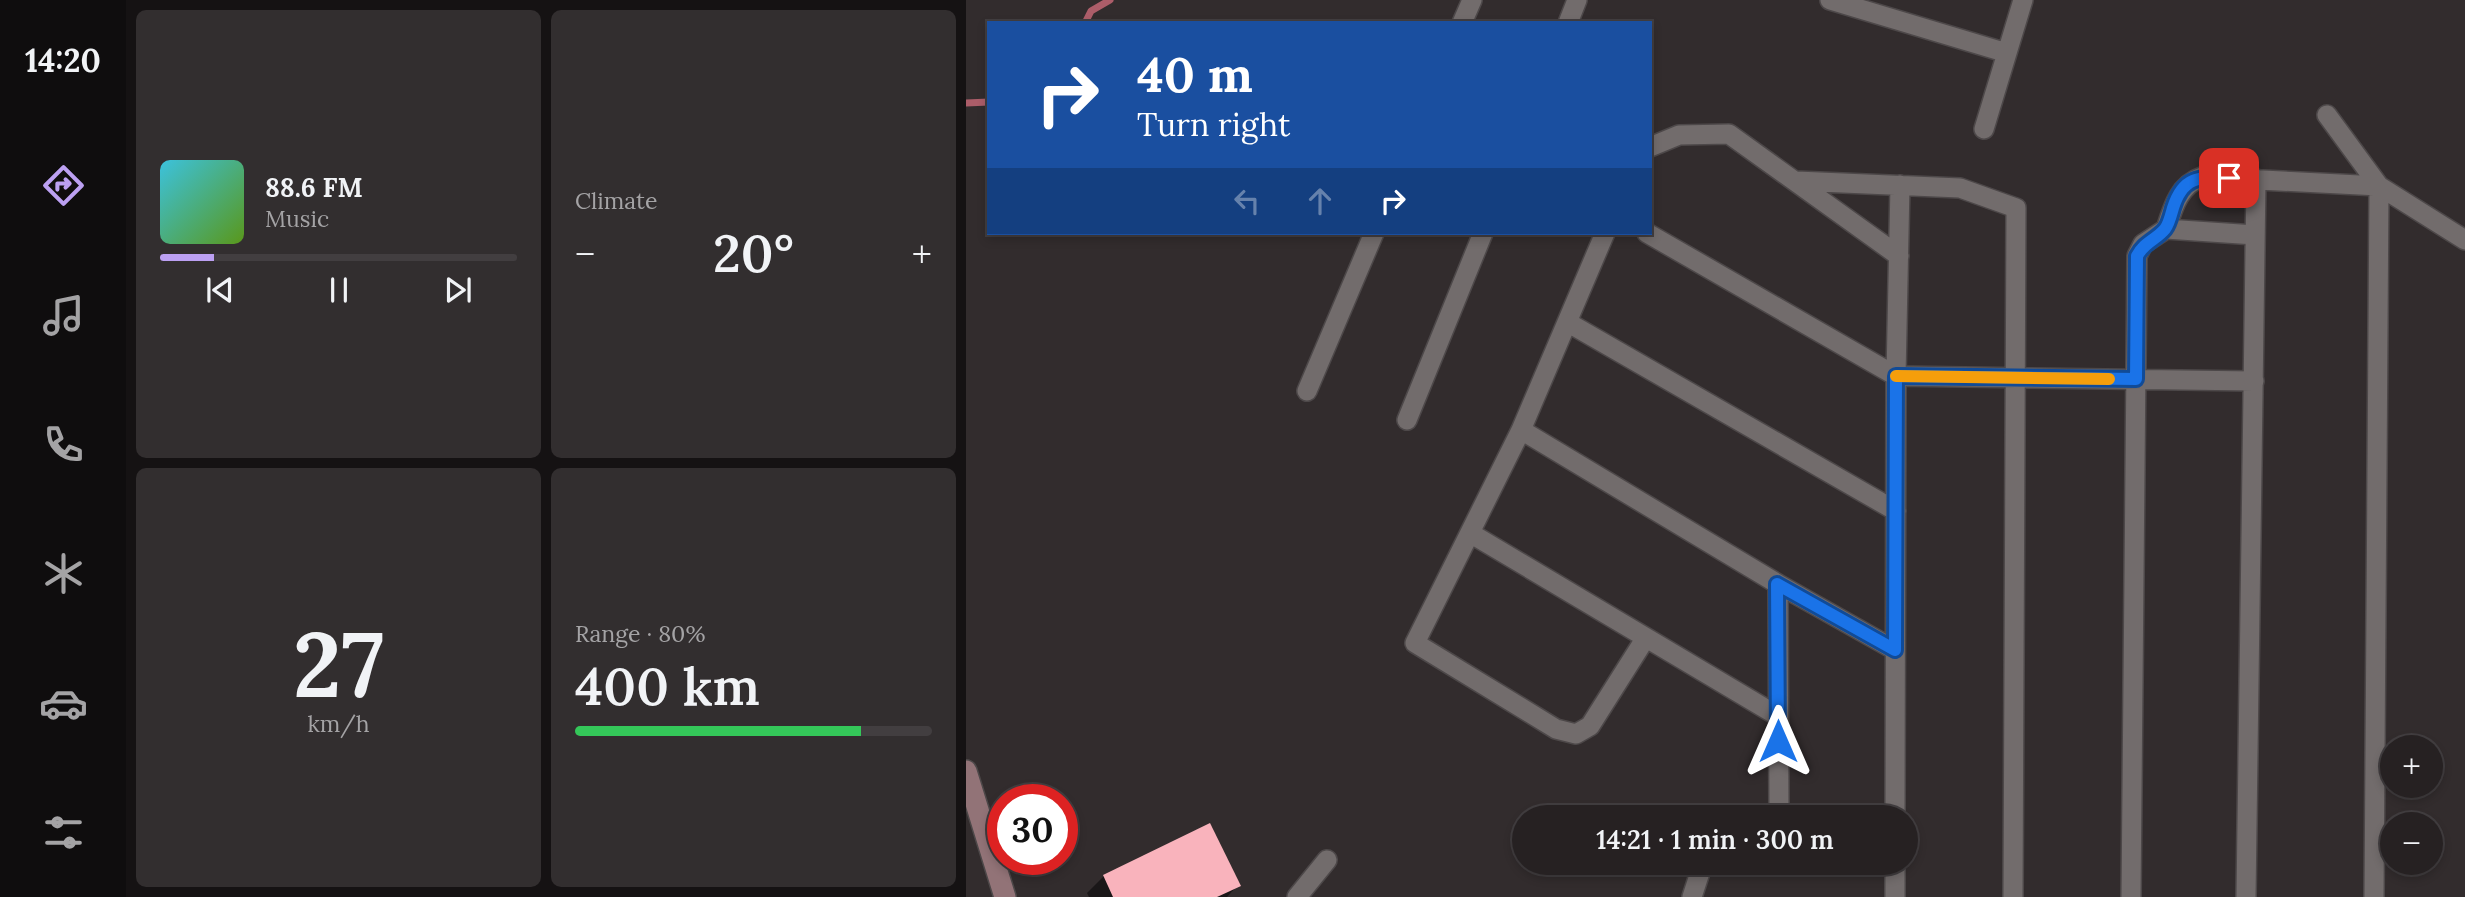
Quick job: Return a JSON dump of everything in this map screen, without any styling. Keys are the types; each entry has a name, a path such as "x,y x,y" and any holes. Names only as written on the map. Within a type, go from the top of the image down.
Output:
{"main road":[{"path":"966,771 1005,897"}],"street":[{"path":"1463,21 1472,0"},
{"path":"1569,21 1577,0"},
{"path":"1830,0 2007,52"},
{"path":"1984,128 2023,0"},
{"path":"2327,115 2379,186 2465,240"},
{"path":"1652,146 1679,135 1729,134 1899,256"},
{"path":"2166,229 2176,199 2190,180 2202,177 2379,186"},
{"path":"2246,897 2256,179"},
{"path":"1796,181 1960,188 2016,208 2013,897"},
{"path":"1895,805 1896,376 1900,184"},
{"path":"2374,897 2379,186"},
{"path":"2131,897 2137,256 2143,244 2166,229 2255,235"},
{"path":"1307,391 1373,235"},
{"path":"1406,420 1482,235"},
{"path":"1604,235 1521,430 1415,643 1556,729 1576,734 1590,726 1645,639"},
{"path":"1650,235 1896,376 2254,380"},
{"path":"1567,322 1896,512"},
{"path":"1521,430 1777,584 1895,650"},
{"path":"1470,533 1778,716"},
{"path":"1777,584 1779,805"},
{"path":"1297,897 1327,860"},
{"path":"1692,897 1699,875"},
{"path":"1895,875 1895,897"}],"building":[{"path":"1210,823 1241,886 1217,897 1113,897 1103,875"}],"waterway":[{"path":"1086,21 1091,11 1110,0"},
{"path":"966,103 987,102"}],"slow traffic":[{"path":"1896,376 2109,379"}],"route":[{"path":"1778,741 1777,584 1895,650 1896,376 2136,379 2137,256 2143,244 2166,229 2176,199 2190,180 2202,177 2229,178"}]}
